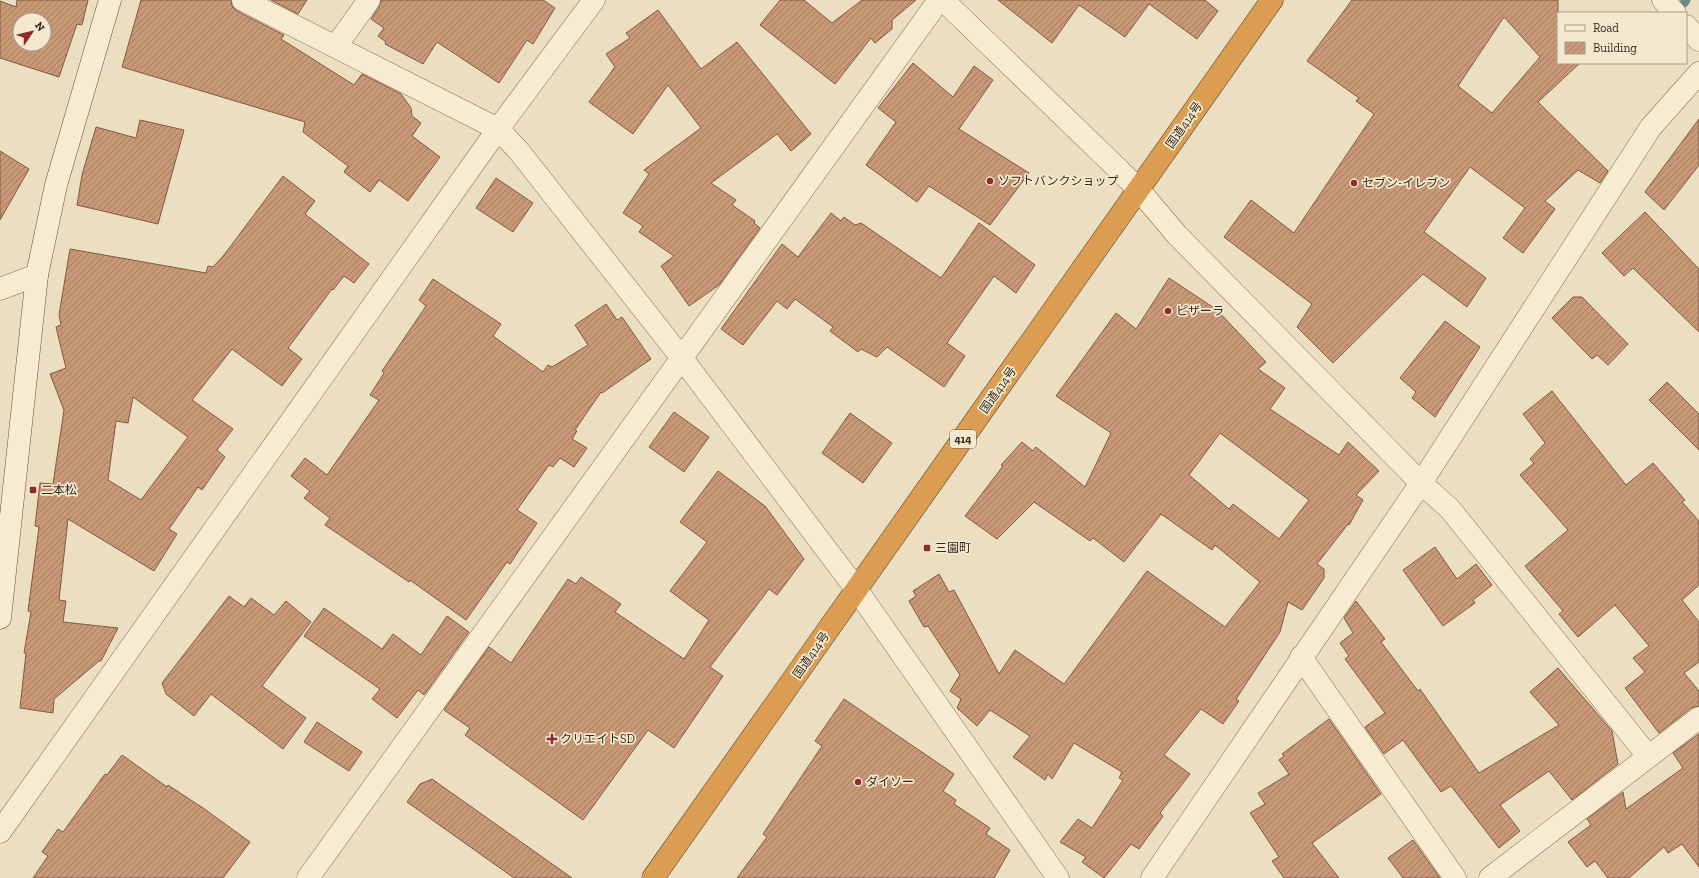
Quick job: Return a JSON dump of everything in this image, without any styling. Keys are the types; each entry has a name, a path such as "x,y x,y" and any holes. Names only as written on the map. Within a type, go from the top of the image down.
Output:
{"highway":[{"name":"国道414号","path":"653,878 1272,0"}],"street":[{"path":"0,618 37,275 56,185 110,0"},
{"path":"243,0 498,129 518,150 681,357 857,590 1058,878"},
{"path":"336,46 369,0"},
{"path":"0,832 498,129 594,0"},
{"path":"308,878 939,0"},
{"path":"943,0 1139,190 1176,235 1421,483 1450,509 1648,756"},
{"path":"1663,0 1674,12"},
{"path":"1687,27 1699,40"},
{"path":"1152,878 1301,656 1421,483 1651,127 1699,73"},
{"path":"0,289 37,275"},
{"path":"1301,656 1455,878"},
{"path":"1490,878 1699,718"}],"building":[{"path":"17,0 88,0 82,25 77,24 59,77 0,58 0,1 16,7"},
{"path":"141,0 231,0 232,6 237,11 284,35 281,39 354,85 362,74 401,94 411,108 412,116 421,123 412,136 440,157 408,201 379,180 370,192 344,172 348,166 303,132 305,122 122,67"},
{"path":"271,0 307,0 298,14"},
{"path":"381,0 543,0 555,8 533,44 527,40 499,83 437,42 423,64 385,44 386,42 378,36 384,28 371,19 379,7"},
{"path":"780,0 804,0 832,23 862,0 916,0 892,20 892,29 875,43 871,38 835,84 760,25"},
{"path":"998,0 1205,0 1218,11 1197,39 1149,4 1125,37 1079,5 1052,43"},
{"path":"1352,0 1558,0 1557,64 1579,64 1538,102 1608,171 1600,183 1578,170 1545,201 1555,209 1523,253 1503,238 1525,208 1470,167 1424,232 1486,278 1467,307 1423,274 1333,363 1297,327 1312,304 1224,237 1251,200 1294,233 1374,114 1356,101 1359,98 1307,61","holes":["1504,17 1540,57 1492,113 1458,86"]},
{"path":"658,10 701,69 737,42 811,134 791,151 777,134 711,183 736,200 732,205 755,221 754,223 760,228 719,285 689,306 661,266 674,256 639,232 643,226 623,213 649,174 644,170 701,128 668,85 633,134 589,102 615,67 606,54 630,38 626,33"},
{"path":"913,63 953,97 974,66 993,80 959,129 1029,173 990,225 929,186 917,202 866,165 896,122 878,108"},
{"path":"1699,119 1699,165 1664,210 1645,192"},
{"path":"140,120 184,130 158,224 77,205 82,175 96,127 136,138"},
{"path":"0,151 29,169 0,220"},
{"path":"283,176 315,201 305,214 369,264 354,283 344,276 333,290 332,289 288,348 302,359 282,386 232,349 192,400 233,429 217,450 225,457 202,490 198,487 169,529 177,534 154,571 68,519 59,600 66,601 63,622 118,628 101,661 99,661 54,699 53,713 20,708 26,653 24,653 31,612 28,611 39,527 35,526 40,483 53,484 64,410 50,374 66,368 56,327 61,325 59,315 70,249 206,273 208,266 213,267 224,255","holes":["133,397 188,437 141,500 108,480 116,421 128,423"]},
{"path":"496,178 533,203 513,232 476,208"},
{"path":"1645,212 1699,269 1699,332 1633,268 1624,276 1602,253"},
{"path":"831,213 841,221 844,217 855,225 861,223 941,278 979,223 1035,265 1016,293 994,276 947,343 965,356 944,387 887,347 877,357 861,349 858,352 830,331 833,327 795,299 787,309 777,301 743,345 721,329 782,244 798,257"},
{"path":"1169,278 1217,310 1266,362 1258,369 1285,388 1270,409 1339,455 1348,442 1379,471 1356,495 1363,500 1349,525 1348,524 1317,564 1324,569 1324,578 1302,610 1288,602 1280,632 1236,699 1239,701 1223,724 1201,709 1164,755 1190,774 1160,813 1163,816 1139,849 1131,844 1104,878 1082,862 1086,857 1060,842 1078,819 1092,828 1123,780 1119,778 1122,772 1074,743 1052,779 1048,774 1045,780 1013,757 1030,736 990,710 977,726 957,708 961,699 950,691 960,675 928,626 924,627 909,601 916,596 913,591 939,574 949,592 954,590 999,674 1015,650 1064,684 1147,571 1225,627 1260,582 1215,545 1212,550 1161,514 1124,562 1093,538 1090,541 1034,502 997,539 965,516 1003,466 1001,465 1022,442 1033,451 1036,447 1085,487 1111,433 1056,396 1116,313 1136,329","holes":["1220,433 1309,500 1279,539 1233,504 1229,509 1189,475"]},
{"path":"433,279 501,324 493,336 543,372 548,365 552,367 588,345 575,325 606,304 617,320 622,317 651,359 602,393 601,392 575,430 577,431 572,439 587,448 574,467 560,458 553,467 549,465 517,510 537,523 510,564 507,562 466,620 410,580 409,582 325,525 330,518 304,498 310,491 291,476 305,458 327,475 379,400 370,395 384,373 382,371 426,306 419,300"},
{"path":"1573,297 1582,297 1628,344 1608,365 1597,355 1592,359 1552,318"},
{"path":"1445,321 1480,347 1435,417 1412,398 1416,392 1400,378"},
{"path":"1667,382 1699,414 1699,450 1649,400"},
{"path":"1552,391 1626,485 1653,463 1685,500 1682,502 1699,521 1699,585 1682,600 1699,622 1699,662 1684,673 1699,691 1699,706 1691,708 1659,733 1625,688 1645,672 1633,658 1649,646 1615,605 1578,637 1559,614 1563,611 1525,566 1568,530 1520,475 1534,463 1530,459 1545,443 1523,414"},
{"path":"674,412 709,437 684,472 649,447"},
{"path":"850,413 892,443 863,483 822,453"},
{"path":"718,471 765,506 804,559 777,595 769,589 710,667 723,676 674,748 648,730 583,820 465,735 470,728 444,710 489,647 511,663 568,579 576,584 581,577 621,604 615,612 684,659 709,620 670,591 707,542 680,522"},
{"path":"1435,547 1457,579 1476,564 1492,585 1473,600 1475,603 1443,626 1403,570"},
{"path":"229,596 244,607 251,598 274,615 286,601 311,622 262,686 306,718 283,749 211,694 194,716 166,694 162,683"},
{"path":"1356,601 1385,639 1381,642 1418,691 1420,689 1479,773 1559,725 1530,692 1558,668 1612,731 1618,764 1572,800 1549,771 1500,805 1520,831 1499,848 1451,786 1441,792 1403,740 1384,754 1365,727 1385,713 1345,659 1349,656 1340,643 1353,633 1344,618"},
{"path":"324,608 382,649 393,634 421,655 447,616 469,632 424,695 418,690 397,718 372,699 380,689 304,636"},
{"path":"844,699 954,774 943,791 956,800 954,804 990,828 986,834 1010,850 994,878 737,878 767,837 763,834 822,746 815,741"},
{"path":"1329,719 1381,794 1312,843 1339,878 1284,878 1272,861 1279,857 1250,813 1265,804 1258,793 1289,774 1279,760 1284,756 1282,754"},
{"path":"317,722 362,752 349,771 304,742"},
{"path":"1699,734 1699,867 1682,844 1668,853 1664,847 1629,878 1608,878 1595,861 1587,867 1568,842 1591,825 1587,819 1623,792 1626,809 1683,768 1673,753"},
{"path":"122,755 167,787 168,785 203,808 250,842 223,878 33,878 48,856 42,852 58,829 63,832 105,774 107,775"},
{"path":"432,779 572,878 514,878 407,802 420,784"},
{"path":"1413,840 1440,878 1403,878 1388,858"}],"place":[{"name":"ソフトバンクショップ","path":"990,181"},
{"name":"セブン-イレブン","path":"1354,183"},
{"name":"ピザーラ","path":"1168,311"},
{"name":"二本松","path":"33,490"},
{"name":"三園町","path":"927,548"},
{"name":"クリエイトSD","path":"552,739"},
{"name":"ダイソー","path":"858,782"}]}
